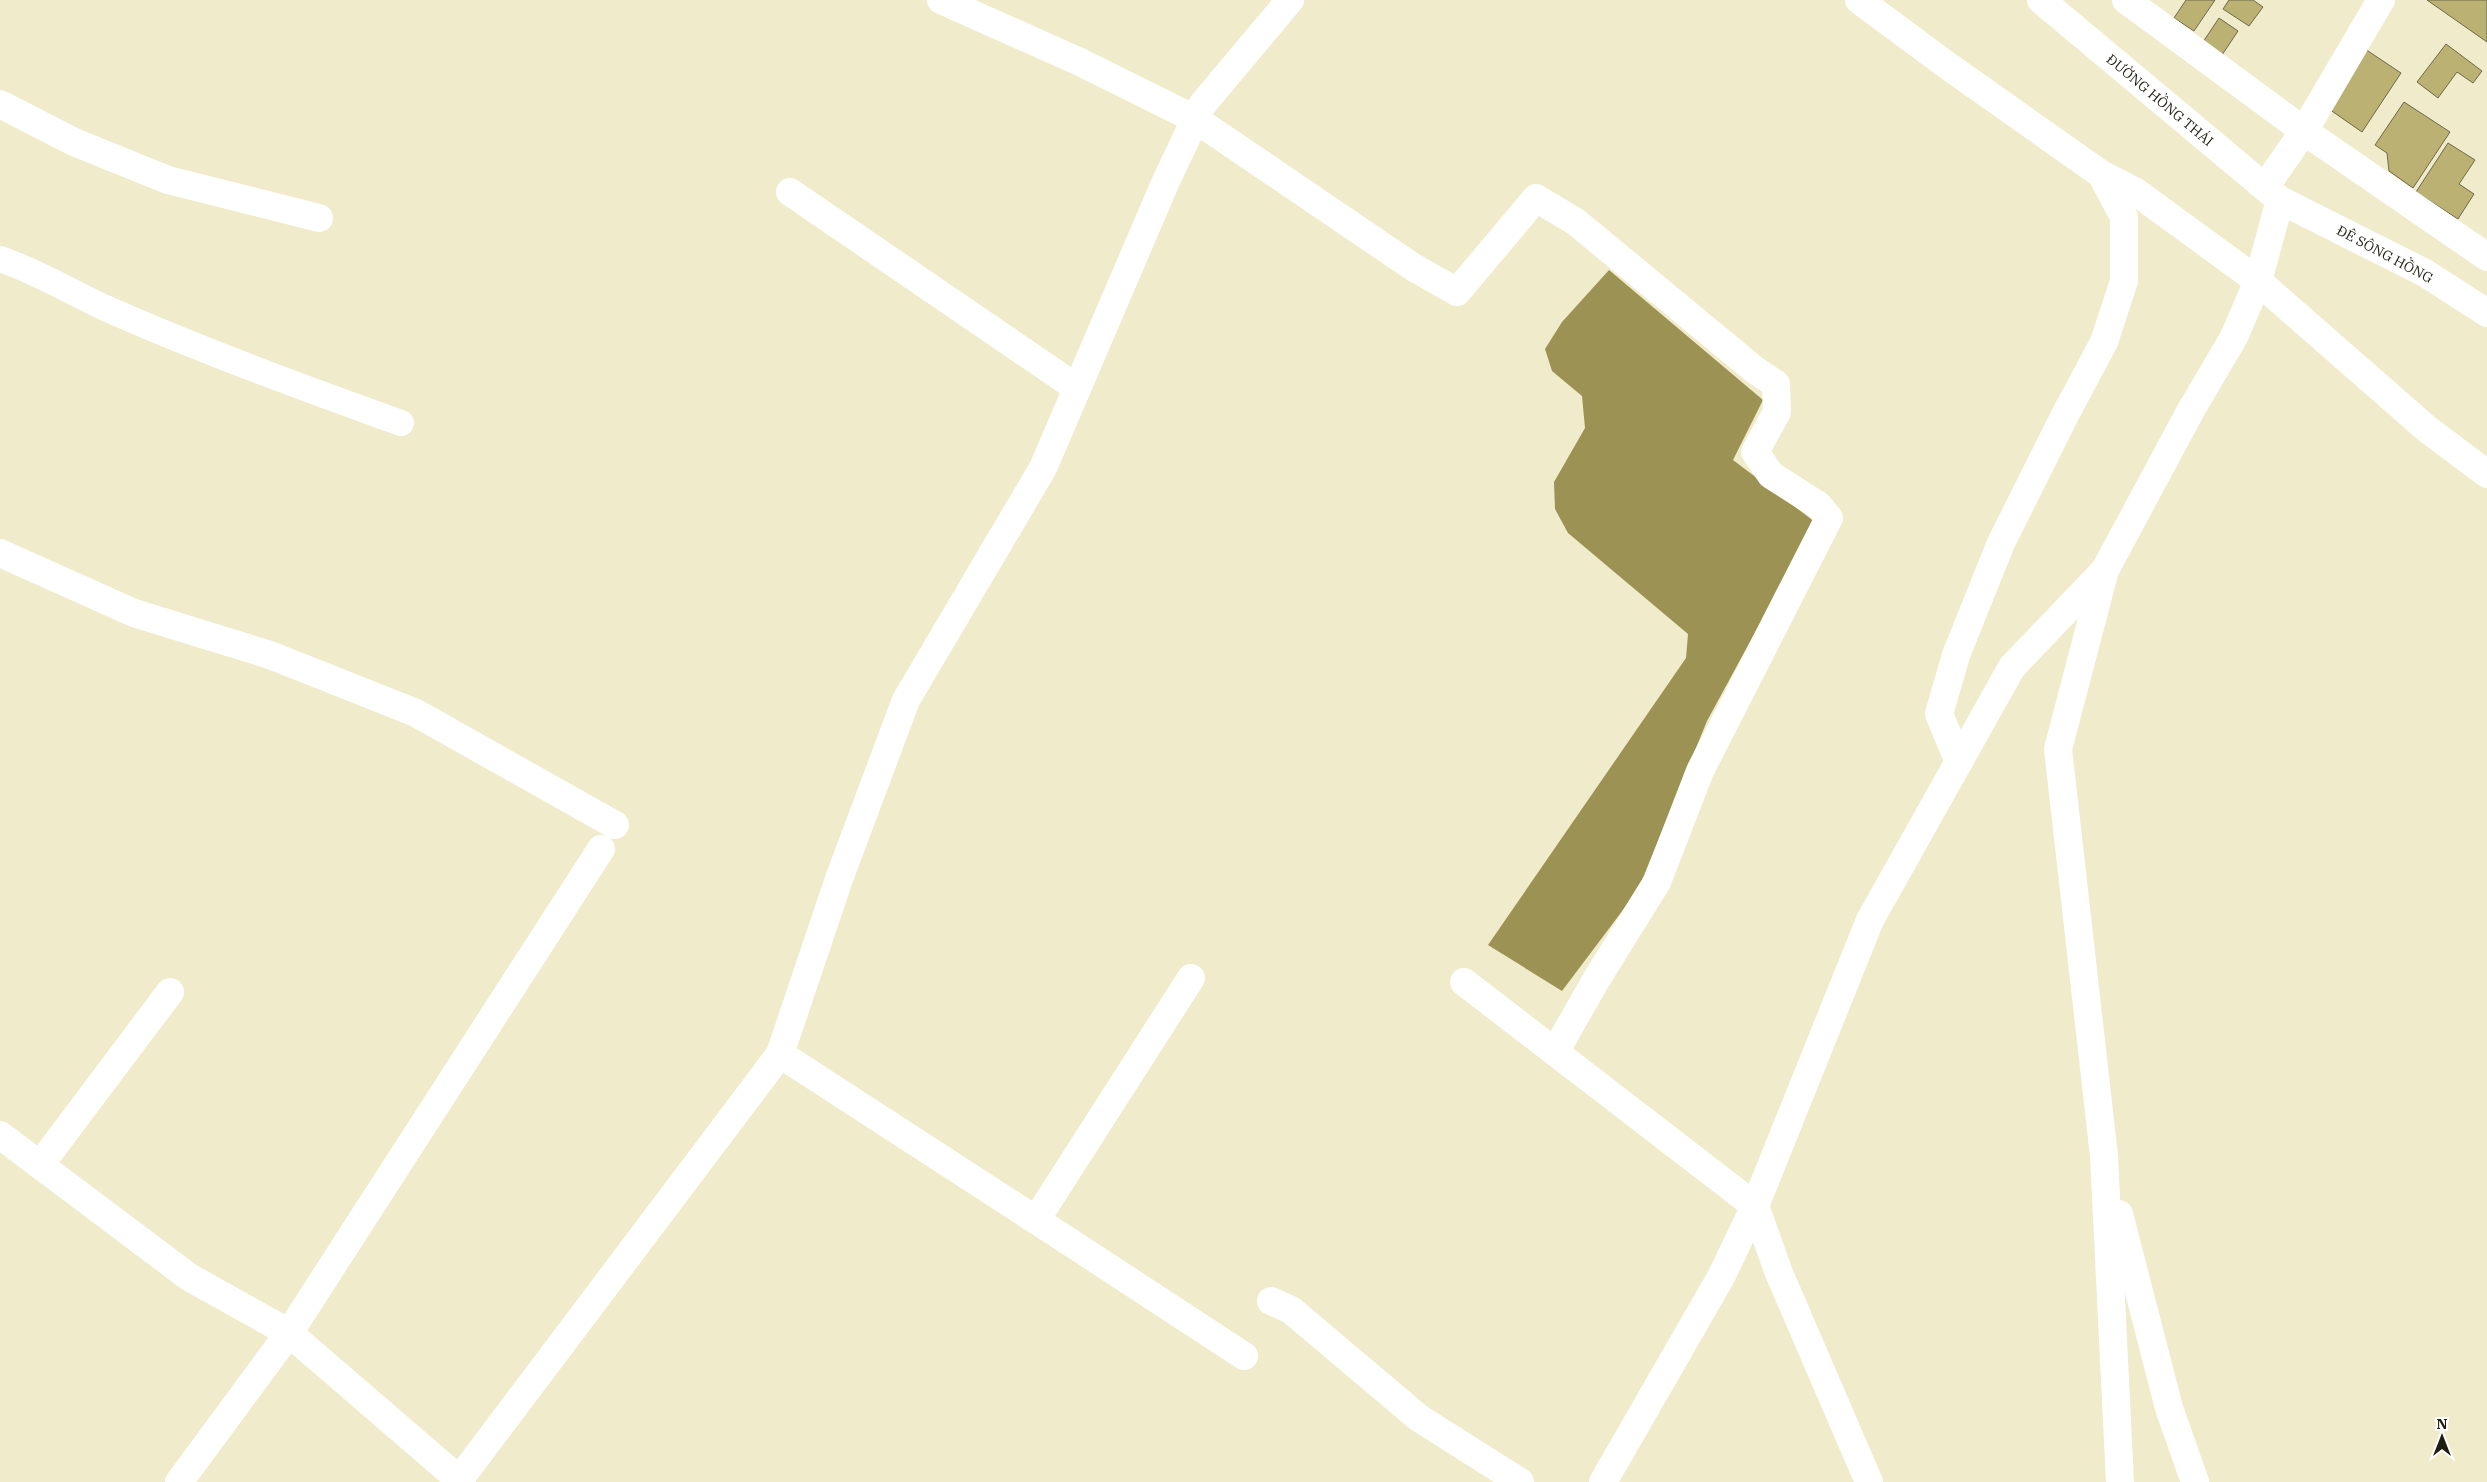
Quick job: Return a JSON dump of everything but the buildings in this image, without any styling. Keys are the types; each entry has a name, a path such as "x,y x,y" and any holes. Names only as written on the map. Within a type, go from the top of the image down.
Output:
{"street":[{"path":"941,0 1080,62 1195,119 1413,267 1457,292 1536,198 1576,222 1756,370 1776,384 1777,412 1756,452 1771,475 1818,505 1829,518 1700,771 1657,882 1596,980 1555,1052"},
{"path":"0,1136 190,1277 289,1333 461,1481 780,1054 839,879 906,700 1043,468 1166,181 1202,105 1290,0"},
{"path":"1859,0 2102,174 2136,192 2258,281 2427,429 2487,474"},
{"name":"ĐƯỜNG HỒNG THÁI","path":"2041,0 2272,193"},
{"path":"2126,0 2304,131 2487,257"},
{"path":"2120,1482 2104,1156 2058,749 2105,570 2234,337 2258,281 2272,193 2304,131 2381,0"},
{"path":"0,104 74,142 168,180 318,218"},
{"path":"1959,762 1939,714 1956,655 2001,543 2064,414 2104,342 2124,281 2124,218 2102,174"},
{"path":"790,192 1077,388"},
{"name":"ĐÊ SÔNG HỒNG","path":"2272,193 2425,272 2487,314"},
{"path":"0,553 134,613 270,655 416,713 615,825"},
{"path":"1603,1482 1721,1277 1755,1206 1870,920 2012,666 2105,570"},
{"path":"179,1482 289,1333 601,849"},
{"path":"1036,1220 1191,978"},
{"path":"1464,982 1755,1206 1779,1273 1869,1482"},
{"path":"40,1165 170,992"},
{"path":"780,1054 1244,1356"},
{"path":"2104,1156 2169,1408 2195,1482"},
{"path":"1271,1301 1291,1310 1419,1418 1520,1482"}],"lane":[{"path":"0,259 19,265 103,307 277,378 401,423"}],"shaded area":[{"path":"1609,270 1763,400 1733,460 1815,522 1707,721 1638,890 1562,991 1488,945 1686,658 1688,634 1568,533 1555,509 1554,482 1585,428 1582,396 1552,371 1545,349 1562,322"}]}
